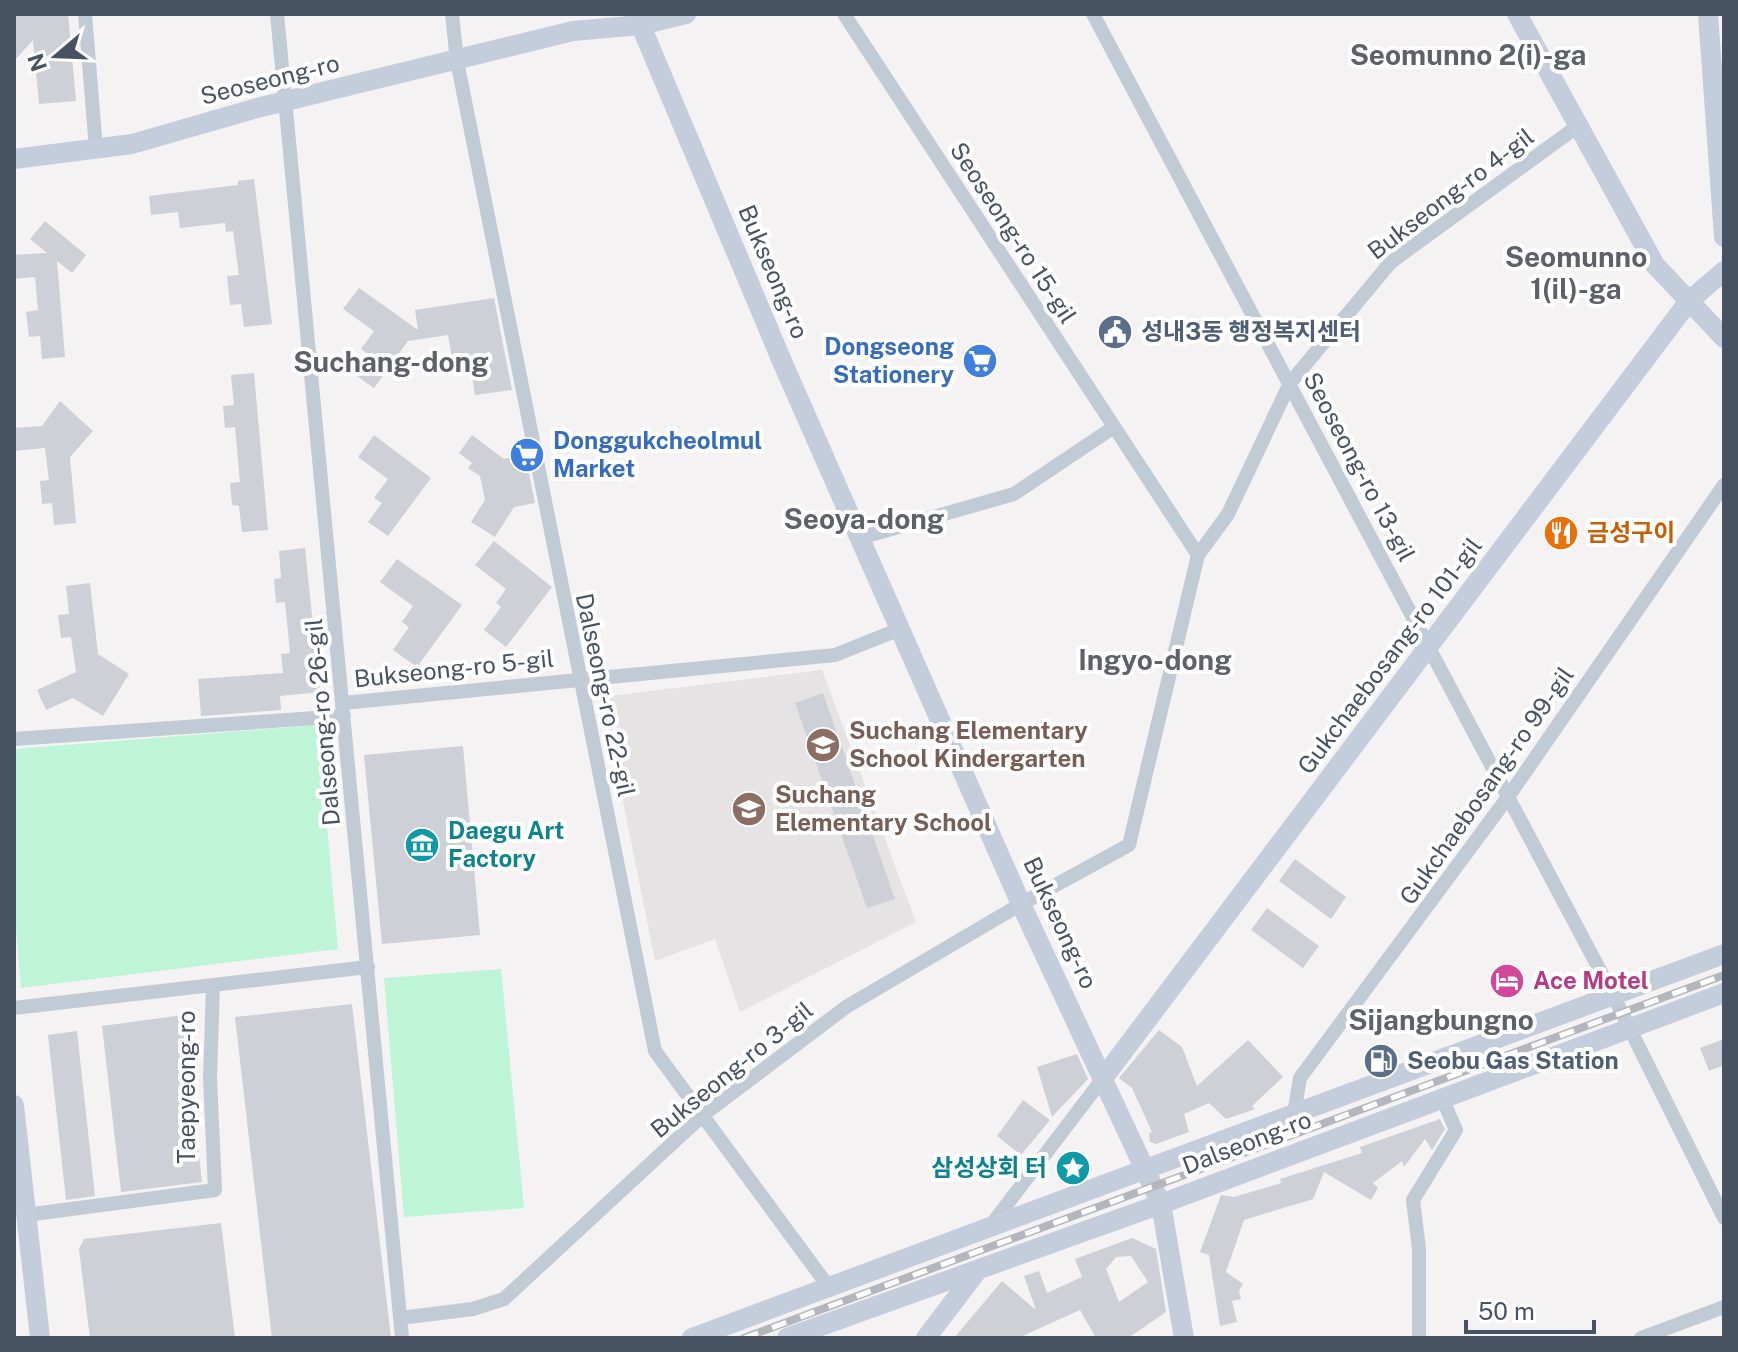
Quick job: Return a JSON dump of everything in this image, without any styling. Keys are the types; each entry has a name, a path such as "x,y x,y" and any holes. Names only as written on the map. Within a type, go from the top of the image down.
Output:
{"street":[{"path":"85,14 96,149"},
{"name":"Dalseong-ro 26-gil","path":"277,14 402,1338"},
{"path":"452,14 457,61"},
{"path":"573,31 617,14"},
{"name":"Seoseong-ro","path":"14,159 132,144 286,102 573,31 686,14"},
{"name":"Seoseong-ro 15-gil","path":"844,14 1198,555"},
{"name":"Seoseong-ro 13-gil","path":"1093,14 1612,993 1724,1218"},
{"path":"1517,14 1655,265 1724,338"},
{"path":"1708,14 1724,237"},
{"name":"Bukseong-ro","path":"639,20 860,538 1021,904 1161,1204 1184,1338"},
{"name":"Dalseong-ro 22-gil","path":"457,61 655,1051 828,1286"},
{"name":"Bukseong-ro 4-gil","path":"1021,904 1129,845 1198,555 1228,514 1290,383 1391,262 1578,126"},
{"name":"Gukchaebosang-ro 101-gil","path":"1104,1077 1689,301 1724,271"},
{"path":"860,538 1014,494 1114,427"},
{"name":"Gukchaebosang-ro 99-gil","path":"1294,1114 1300,1078 1508,797 1724,485"},
{"name":"Bukseong-ro 5-gil","path":"14,739 343,710 579,678 835,655 900,629"},
{"name":"Bukseong-ro 3-gil","path":"400,1318 473,1309 504,1299 703,1115 846,1007 1021,904"},
{"path":"692,1338 992,1224 1147,1171 1612,993 1724,954"},
{"name":"Taepyeong-ro","path":"14,1008 368,967"},
{"name":"Taepyeong-ro","path":"26,1215 215,1190 210,1078 213,985"},
{"name":"Dalseong-ro","path":"787,1338 1161,1204 1441,1096 1724,993"},
{"path":"992,1224 1104,1077"},
{"path":"1419,1338 1419,1249 1413,1200 1456,1130 1441,1096"},
{"path":"14,1105 40,1338"},
{"path":"926,1338 977,1271"},
{"path":"1641,1338 1724,1307"}],"shaded area":[{"name":"Suchang Elementary School","path":"822,670 916,922 740,1012 715,939 655,961 602,697"}],"green space":[{"path":"318,725 338,949 21,988 14,905 14,749"},
{"path":"501,969 524,1208 404,1217 384,978"}],"building":[{"path":"14,14 68,14 76,101 39,104 33,40 14,61"},
{"path":"254,179 272,324 244,327 241,304 230,305 227,276 239,275 233,231 226,232 225,223 180,228 178,212 151,215 149,196 238,185 238,181"},
{"path":"45,221 86,255 72,273 57,261 65,357 42,359 40,336 29,337 26,312 38,310 35,277 14,279 14,255 47,253 30,239"},
{"path":"359,288 418,330 415,310 494,298 512,390 475,395 469,356 452,358 448,335 408,341 374,388 354,374 368,354 361,349 374,331 343,309"},
{"path":"254,373 268,530 242,532 239,506 232,505 230,483 240,482 235,427 225,428 223,406 234,405 231,375"},
{"path":"60,401 93,431 70,457 76,523 54,525 52,503 42,504 40,481 49,480 45,448 14,451 14,428 42,426"},
{"path":"374,435 431,478 388,536 368,522 382,503 374,498 388,479 358,457"},
{"path":"472,435 504,459 519,455 523,471 528,469 535,503 514,507 495,537 471,522 485,500 480,476 468,468 472,463 459,453"},
{"path":"494,541 552,587 506,647 484,630 501,607 496,603 506,589 475,565"},
{"path":"305,548 320,692 280,696 281,710 201,716 198,679 283,673 281,654 290,653 285,602 276,603 274,579 281,578 279,551"},
{"path":"397,559 462,605 417,667 393,650 409,627 402,622 413,606 380,582"},
{"path":"90,583 98,654 129,674 103,716 73,698 46,710 37,690 76,672 71,637 61,638 58,615 69,614 66,586"},
{"path":"823,693 895,899 867,908 795,703"},
{"name":"Daegu Art Factory","path":"463,746 480,935 382,944 364,755"},
{"path":"1295,859 1346,897 1331,919 1279,881"},
{"path":"1267,908 1319,946 1303,968 1251,930"},
{"path":"352,1004 391,1338 272,1338 235,1017"},
{"path":"183,1015 202,1182 121,1192 102,1026"},
{"path":"1159,1030 1182,1047 1197,1086 1248,1040 1283,1077 1252,1106 1255,1109 1226,1119 1209,1103 1184,1114 1189,1132 1156,1144 1150,1142 1149,1133 1152,1132 1132,1088 1119,1078"},
{"path":"77,1031 95,1196 66,1200 48,1035"},
{"path":"1724,1039 1724,1065 1709,1071 1700,1048"},
{"path":"1077,1054 1088,1079 1052,1117 1037,1067"},
{"path":"1023,1100 1050,1120 1021,1155 997,1136"},
{"path":"1440,1119 1445,1129 1432,1150 1425,1139 1404,1167 1402,1161 1373,1183 1378,1188 1371,1200 1324,1172 1313,1199 1244,1220 1226,1272 1243,1284 1239,1291 1241,1299 1232,1301 1237,1322 1220,1326 1209,1255 1200,1252 1221,1195 1234,1197 1281,1183 1280,1179 1362,1153 1360,1147"},
{"path":"221,1223 235,1338 90,1338 79,1249 84,1239"},
{"path":"1132,1238 1156,1249 1166,1312 1128,1338 1096,1338 1080,1310 1018,1338 954,1338 1002,1281 1036,1310 1024,1276 1039,1271 1047,1293 1082,1277 1075,1259","holes":["1131,1256 1148,1282 1119,1302 1106,1269 1116,1257"]}],"railway":[{"path":"744,1338 1724,975"}],"place":[{"name":"성내3동 행정복지센터","path":"1115,332"},
{"name":"Dongseong Stationery","path":"980,361"},
{"name":"Donggukcheolmul Market","path":"527,455"},
{"name":"금성구이","path":"1561,533"},
{"name":"Suchang Elementary School Kindergarten","path":"823,745"},
{"name":"Suchang Elementary School","path":"749,809"},
{"name":"Daegu Art Factory","path":"422,845"},
{"name":"Ace Motel","path":"1507,981"},
{"name":"Seobu Gas Station","path":"1381,1061"},
{"name":"삼성상회 터","path":"1073,1168"}],"district":[{"name":"Seomunno 2(i)-ga","path":"1468,55"},
{"name":"Seomunno 1(il)-ga","path":"1576,273"},
{"name":"Suchang-dong","path":"391,362"},
{"name":"Seoya-dong","path":"864,519"},
{"name":"Ingyo-dong","path":"1155,660"},
{"name":"Sijangbungno","path":"1441,1020"}]}
